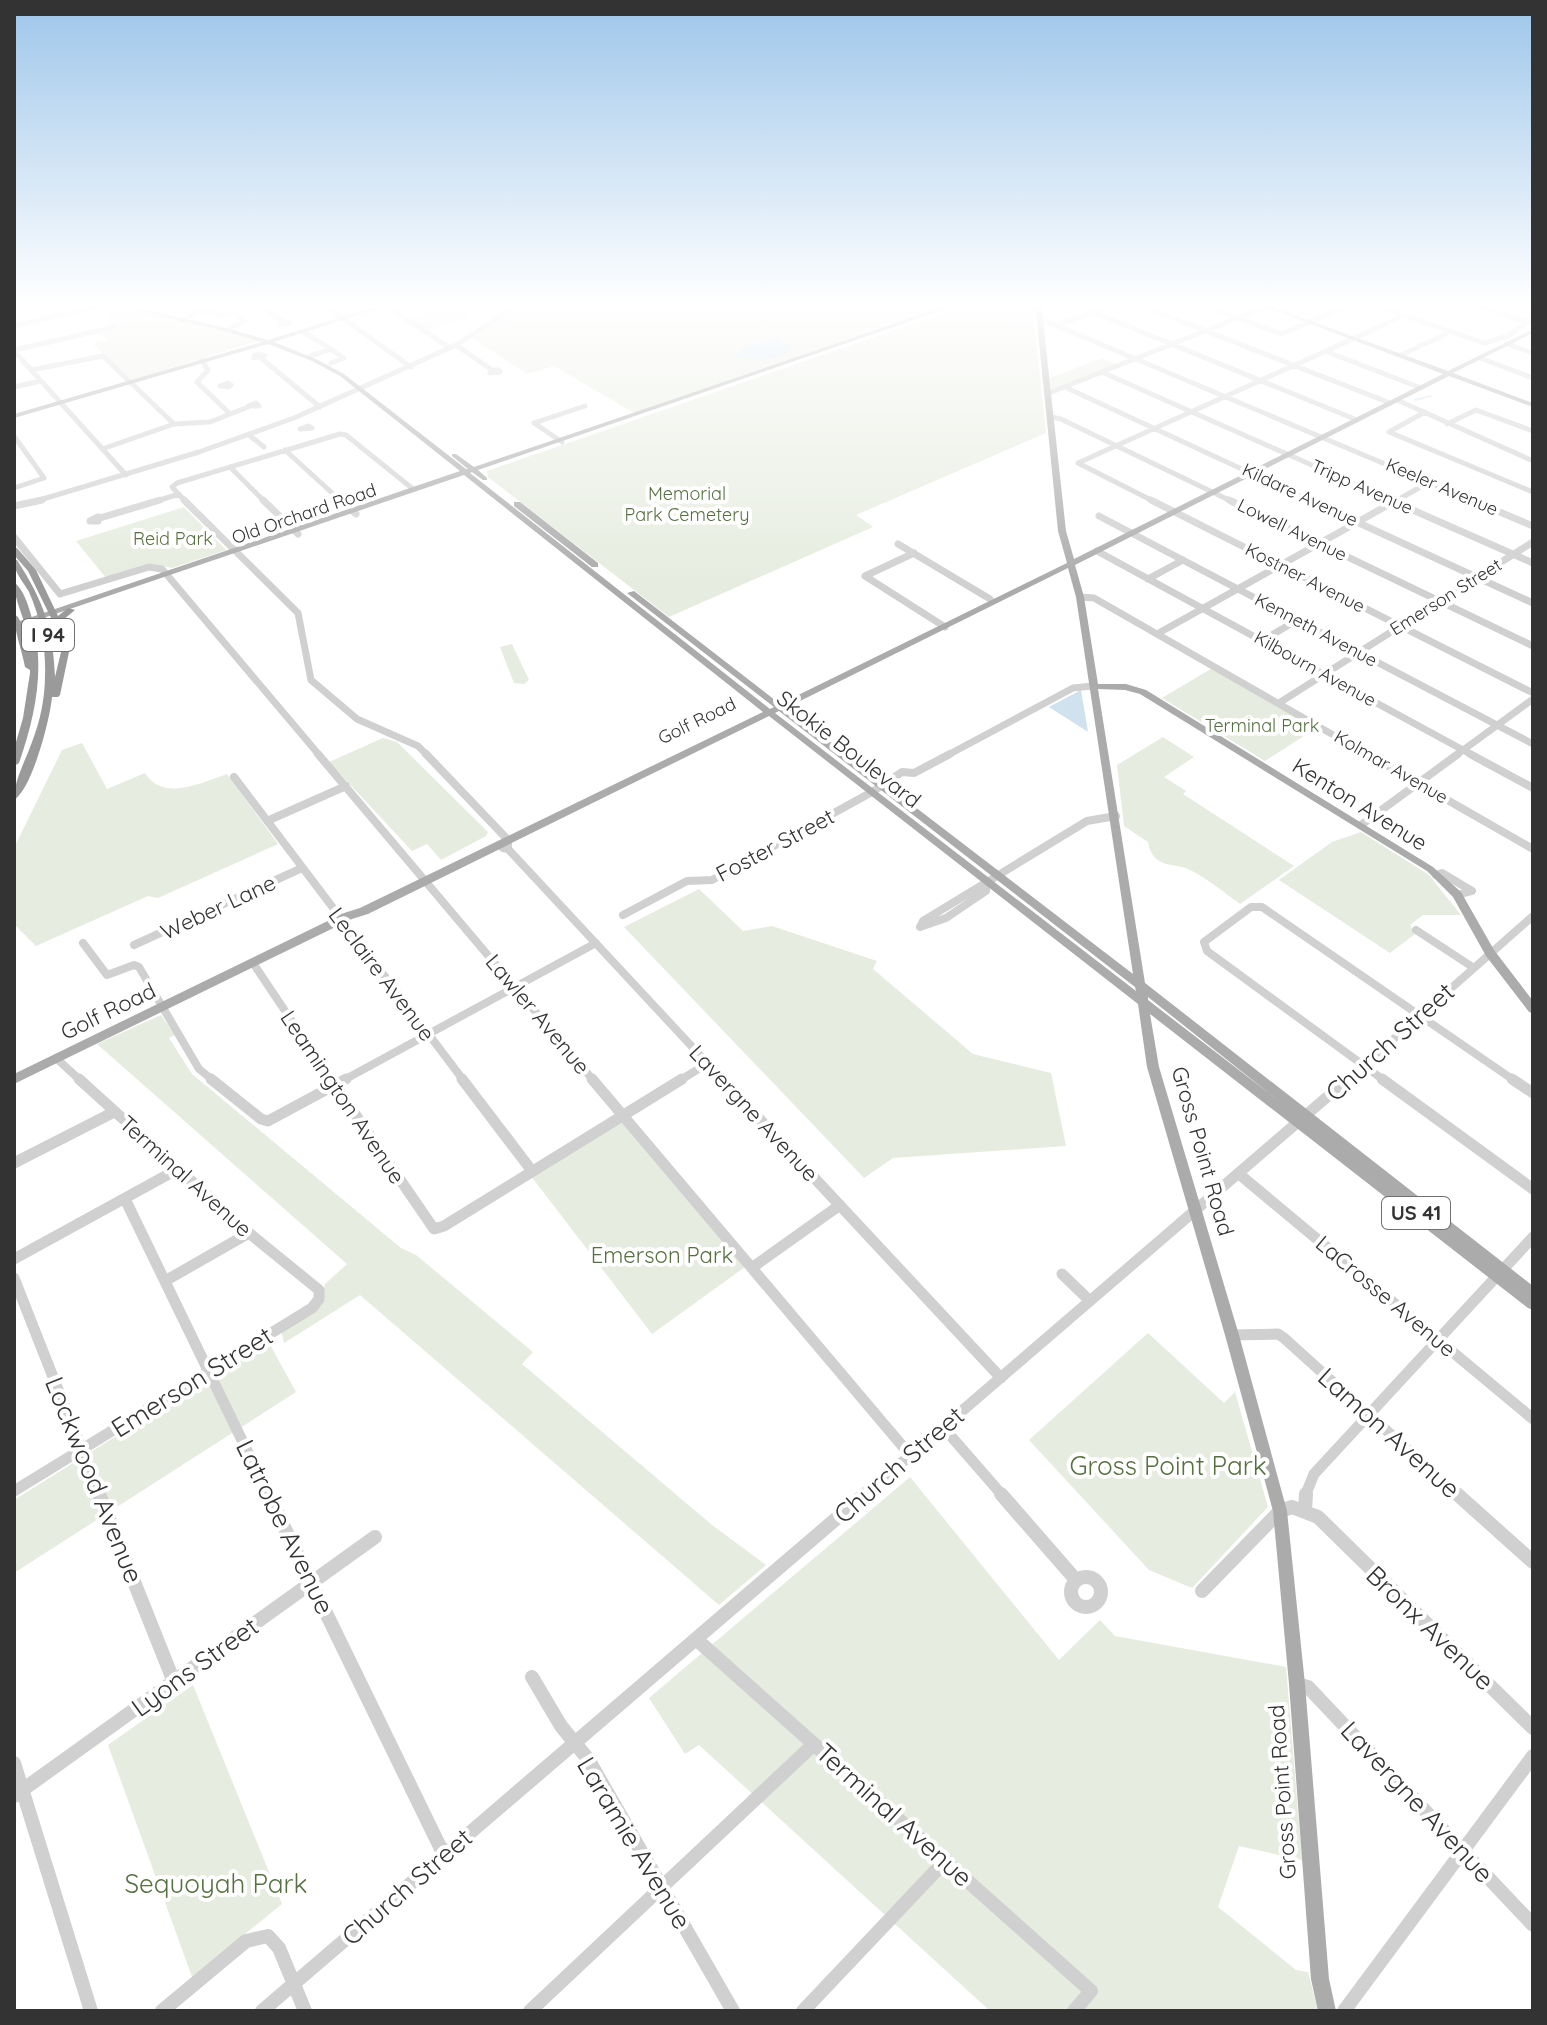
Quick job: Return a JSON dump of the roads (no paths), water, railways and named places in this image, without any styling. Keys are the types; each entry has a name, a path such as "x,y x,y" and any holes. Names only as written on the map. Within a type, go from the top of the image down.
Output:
{"highway":[{"path":"14,550 32,570 64,642"},
{"name":"I 94","path":"14,562 40,608 52,651 44,716 14,797"},
{"name":"I 94","path":"14,585 28,615 34,642 35,677 28,717 14,763"},
{"path":"44,716 53,701 65,652 59,619 71,610"},
{"path":"14,617 35,677"}],"main road":[{"path":"14,416 82,396"},
{"name":"Skokie Boulevard","path":"374,396 1142,1000 1303,1119"},
{"name":"Old Orchard Road","path":"14,628 687,396"},
{"name":"Gross Point Road","path":"1049,396 1055,486 1069,562 1080,597 1116,816 1146,1029 1161,1099 1232,1335 1280,1511 1320,1979 1327,2011"},
{"name":"Golf Road","path":"942,625 1404,396"},
{"name":"Old Orchard Road","path":"354,512 413,489 470,472"},
{"name":"Golf Road","path":"424,878 494,847 1107,544"},
{"name":"Old Orchard Road","path":"51,615 168,575"},
{"name":"Kenton Avenue","path":"1093,686 1128,687 1143,692 1361,825 1436,875 1457,895 1490,953 1533,1009"},
{"name":"Golf Road","path":"14,1079 345,918 360,907 506,841"},
{"name":"Skokie Boulevard","path":"992,881 1139,984 1303,1119 1500,1273 1533,1304"},
{"path":"1107,959 1124,962 1135,950"},
{"path":"1146,1029 1159,1023 1173,1024"},
{"name":"Skokie Boulevard","path":"1500,1273 1533,1294"}],"street":[{"path":"55,396 126,475"},
{"path":"145,396 174,424"},
{"path":"212,396 229,413"},
{"path":"307,396 320,407"},
{"path":"14,506 51,499 249,435 344,396"},
{"name":"Kildare Avenue","path":"1085,396 1533,603"},
{"name":"Tripp Avenue","path":"1158,396 1533,563"},
{"path":"1116,445 1223,396"},
{"name":"Keeler Avenue","path":"1229,396 1533,526"},
{"path":"1301,396 1357,420"},
{"path":"1378,396 1425,412 1533,461"},
{"path":"560,441 534,423 585,406"},
{"path":"102,449 174,424 205,424 248,407"},
{"path":"1447,424 1476,410 1533,431"},
{"path":"1425,412 1389,432 1533,492"},
{"name":"Lowell Avenue","path":"1051,417 1116,445 1533,646"},
{"path":"294,418 304,426"},
{"path":"296,532 230,467 343,434 413,489"},
{"path":"249,435 264,447"},
{"path":"14,436 24,453 39,468 40,481"},
{"name":"Kostner Avenue","path":"1116,445 1078,463 1533,696"},
{"path":"285,450 354,512"},
{"name":"Lavergne Avenue","path":"230,467 172,486 298,613 311,680 357,719 418,746 596,943 1001,1378"},
{"path":"14,488 40,481 51,482"},
{"path":"1157,634 1429,482"},
{"path":"100,518 179,494"},
{"name":"Kenneth Avenue","path":"1099,516 1533,744"},
{"path":"14,537 44,572 55,592 60,594 149,567 159,567 168,575"},
{"name":"Emerson Street","path":"1279,703 1533,542"},
{"path":"898,544 990,599"},
{"name":"Kilbourn Avenue","path":"1097,551 1533,788"},
{"path":"914,553 865,576 942,625"},
{"path":"1148,579 1183,560"},
{"name":"Lawler Avenue","path":"168,575 910,1455"},
{"name":"Kolmar Avenue","path":"1080,597 1094,598 1533,849"},
{"path":"1262,641 1297,620"},
{"name":"Foster Street","path":"623,915 687,881 709,881 902,772 914,773 1073,688 1093,686"},
{"path":"1361,825 1533,696"},
{"name":"Leclaire Avenue","path":"234,777 302,868 345,918 427,1035 532,1171"},
{"path":"267,821 346,786"},
{"path":"992,881 986,891 929,926 920,927 923,921 1087,821 1116,816"},
{"name":"Weber Lane","path":"134,945 302,868"},
{"path":"1533,1093 1258,906 1251,907 1206,939 1203,945 1533,1189"},
{"name":"Church Street","path":"262,2011 1303,1119 1533,916"},
{"path":"1523,924 1533,930"},
{"path":"1416,930 1474,968"},
{"path":"83,943 107,975 134,965 139,967 199,1069 261,1119 268,1121 596,943"},
{"name":"Leamington Avenue","path":"253,963 434,1229 444,1226 532,1171"},
{"name":"Terminal Avenue","path":"56,1058 249,1233 319,1290"},
{"path":"532,1171 708,1063"},
{"path":"14,1163 114,1112"},
{"path":"14,1259 178,1169"},
{"name":"LaCrosse Avenue","path":"1239,1174 1533,1419"},
{"name":"Latrobe Avenue","path":"125,1199 444,1855"},
{"path":"753,1267 840,1205"},
{"path":"165,1281 249,1233"},
{"path":"1202,1591 1280,1511 1292,1507 1305,1510 1305,1495 1314,1474 1533,1237"},
{"path":"1062,1274 1090,1301"},
{"name":"Lockwood Avenue","path":"14,1278 174,1682"},
{"name":"Emerson Street","path":"14,1491 312,1308 319,1299 319,1290"},
{"name":"Lamon Avenue","path":"1232,1335 1278,1334 1284,1338 1533,1562"},
{"path":"943,1427 1076,1580"},
{"name":"Bronx Avenue","path":"1305,1510 1533,1728"},
{"name":"Bronx Avenue","path":"1280,1511 1304,1516 1327,1528"},
{"name":"Lyons Street","path":"18,1793 375,1537"},
{"name":"Terminal Avenue","path":"696,1639 1091,1991 1074,2011"},
{"name":"Laramie Avenue","path":"532,1677 561,1726 588,1759 733,2011"},
{"name":"Lavergne Avenue","path":"1297,1684 1308,1687 1533,1925"},
{"path":"530,2011 814,1744"},
{"path":"1344,2011 1533,1756"},
{"path":"14,1763 18,1793 91,2011"},
{"path":"803,2011 945,1861"},
{"path":"162,2011 246,1941 258,1936 274,1939 305,2011"}],"water":[{"path":"1081,690 1088,732 1049,707"}],"waterway":[{"path":"1415,400 1429,396"}],"park label":[{"name":"Memorial Park Cemetery","path":"687,504"},
{"name":"Reid Park","path":"173,539"},
{"name":"Terminal Park","path":"1262,726"},
{"name":"Emerson Park","path":"662,1255"},
{"name":"Gross Point Park","path":"1168,1466"},
{"name":"Sequoyah Park","path":"216,1884"}]}
